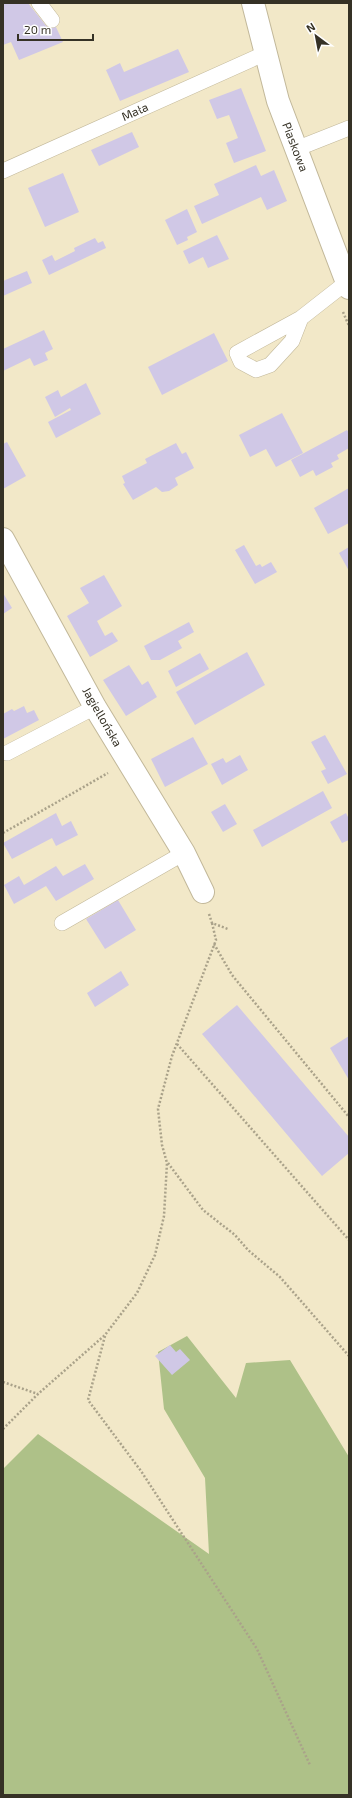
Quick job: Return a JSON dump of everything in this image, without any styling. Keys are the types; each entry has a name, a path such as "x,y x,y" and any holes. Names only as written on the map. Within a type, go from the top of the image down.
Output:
{"street":[{"name":"Piaskowa","path":"253,3 278,101 348,285"},
{"name":"Jagiellońska","path":"4,543 95,707 184,853 203,892"}],"lane":[{"path":"39,3 52,20"},
{"name":"Mała","path":"3,171 266,53"},
{"path":"296,149 349,128"},
{"path":"301,318 348,285"},
{"path":"7,752 95,707"},
{"path":"62,923 184,853"}],"path":[{"path":"3,833 128,762"},
{"path":"3,1429 38,1394 106,1335 137,1293 155,1255 164,1216 167,1163 162,1144 158,1109 177,1044 216,940 212,923"},
{"path":"214,944 232,974 349,1117"},
{"path":"177,1044 349,1240"},
{"path":"167,1163 203,1210 235,1234 248,1250 280,1277 349,1356"},
{"path":"106,1335 88,1400 141,1471 257,1649 310,1764"},
{"path":"3,1382 38,1394"}],"green space":[{"path":"187,1336 236,1398 246,1363 290,1360 349,1457 349,1795 3,1795 3,1469 38,1434 209,1554 205,1478 164,1409 158,1352"}],"building":[{"path":"3,3 28,3 48,28 55,25 63,42 19,60 11,42 3,45"},
{"path":"178,49 189,72 120,101 106,70 120,63 124,72"},
{"path":"241,88 266,151 234,163 226,143 238,138 229,115 217,119 209,100"},
{"path":"132,132 139,147 99,166 91,150"},
{"path":"256,165 261,176 274,170 287,201 267,210 261,197 202,224 194,206 219,195 214,184"},
{"path":"63,173 79,212 45,227 28,188"},
{"path":"187,209 197,232 187,237 188,240 177,245 165,220"},
{"path":"217,235 229,259 208,268 203,257 189,264 183,251"},
{"path":"95,238 98,243 103,241 106,248 49,275 42,260 52,255 55,261 75,251 74,248"},
{"path":"27,271 32,283 3,296 3,281"},
{"path":"44,330 53,349 45,353 48,360 34,366 30,358 3,371 3,349"},
{"path":"214,333 228,361 162,395 148,367"},
{"path":"86,383 101,414 56,438 48,422 71,410 70,408 55,417 45,397 58,390 61,397"},
{"path":"282,413 303,453 276,467 266,449 250,457 239,435"},
{"path":"347,430 349,433 349,448 337,455 339,459 331,463 333,467 316,476 313,470 300,477 291,460"},
{"path":"7,442 26,476 3,489 3,444"},
{"path":"176,443 182,454 186,452 194,468 175,478 178,485 169,491 162,492 156,487 133,500 123,484 125,483 122,476 147,463 145,459"},
{"path":"349,488 349,523 328,534 314,508"},
{"path":"244,545 256,566 260,564 262,567 271,562 277,572 255,584 235,550"},
{"path":"349,547 349,571 339,553"},
{"path":"104,575 122,606 97,621 105,636 112,632 118,641 90,657 67,616 89,603 80,588"},
{"path":"3,593 12,608 3,614"},
{"path":"189,622 194,632 178,641 182,648 160,660 151,660 144,646"},
{"path":"247,652 265,685 195,725 176,692"},
{"path":"200,653 209,669 176,687 168,671"},
{"path":"129,665 142,685 148,681 157,697 126,716 103,680"},
{"path":"24,706 27,713 34,710 39,720 3,739 3,714 12,709 14,711"},
{"path":"325,735 347,774 328,784 321,771 326,769 311,742"},
{"path":"193,737 208,764 165,787 151,759"},
{"path":"240,755 248,770 222,785 211,764 223,758 226,763"},
{"path":"323,791 332,808 262,847 253,830"},
{"path":"225,804 237,824 223,832 211,812"},
{"path":"56,813 62,826 71,821 78,835 56,846 52,838 12,859 3,843"},
{"path":"346,813 349,819 349,840 342,843 330,822"},
{"path":"85,864 94,879 56,901 46,886 14,904 4,885 19,876 24,885 56,866 63,876"},
{"path":"118,900 136,930 105,949 86,919"},
{"path":"121,971 129,985 95,1007 87,993"},
{"path":"237,1005 349,1137 349,1153 322,1176 202,1034"},
{"path":"349,1036 349,1080 330,1048"},
{"path":"170,1345 176,1352 180,1349 190,1360 172,1375 155,1356"}]}
